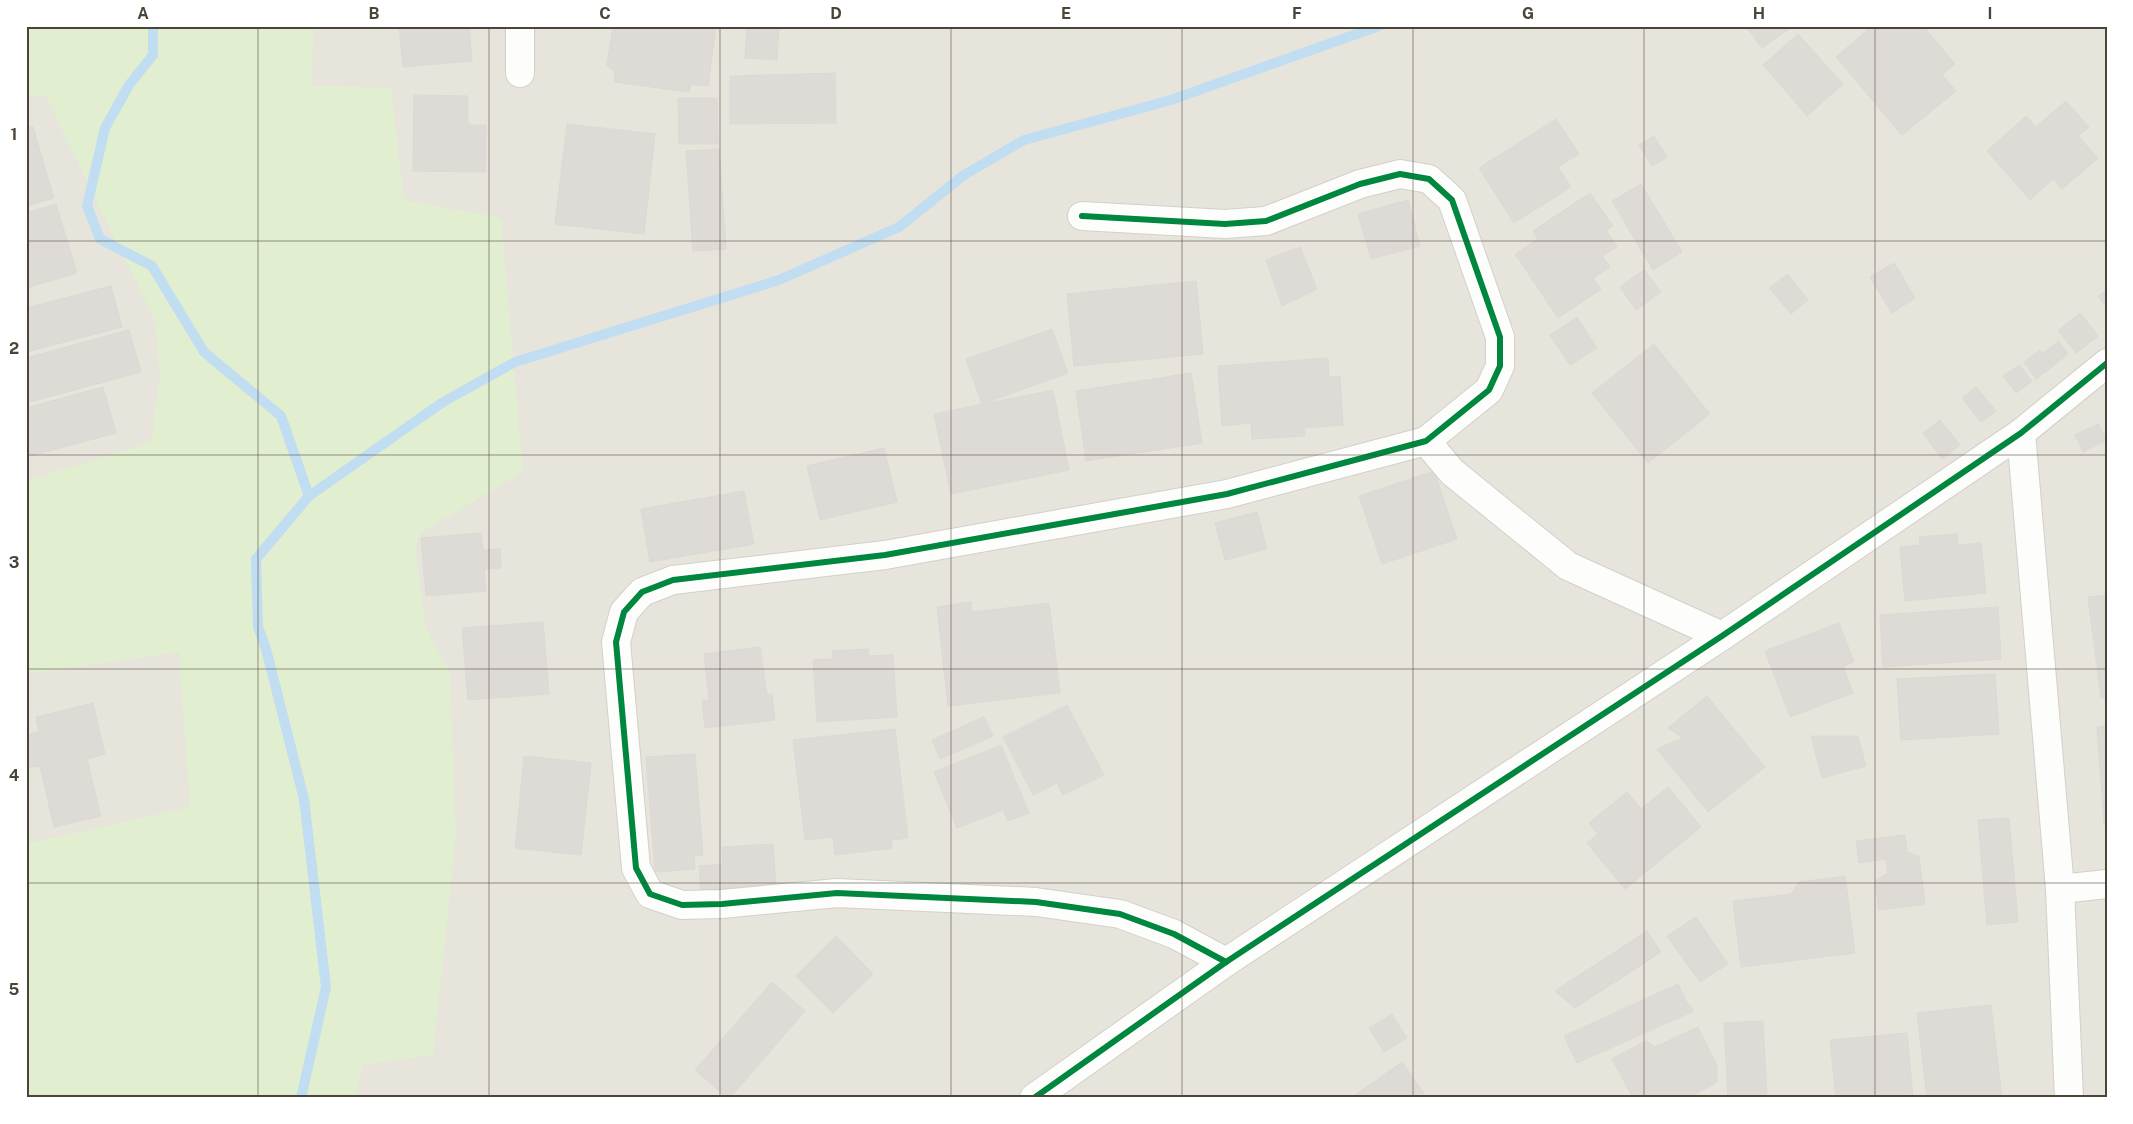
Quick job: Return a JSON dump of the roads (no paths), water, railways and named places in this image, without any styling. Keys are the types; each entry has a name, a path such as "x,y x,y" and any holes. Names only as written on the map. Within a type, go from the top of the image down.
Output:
{"street":[{"path":"520,26 520,72"},
{"path":"1082,216 1224,224 1266,221 1360,184 1400,174 1429,179 1452,200 1500,337 1500,366 1488,390 1426,441 1227,494 885,554 674,580 642,592 624,612 616,642 636,868 650,894 682,905 722,904 837,893 1036,902 1120,914 1174,934 1226,962"},
{"path":"1034,1098 1226,962 1722,636 2021,433 2107,363"},
{"path":"2021,433 2060,889 2070,1098"},
{"path":"1426,441 1452,472 1568,566 1722,636"},
{"path":"2060,889 2107,884"}],"waterway":[{"path":"153,26 153,55 129,85 105,128 87,206 100,239 152,266 204,352 281,416 309,496"},
{"path":"301,1098 326,987 304,799 266,649 258,627 256,559 309,496 443,402 515,362 779,280 899,227 964,175 1024,140 1171,100 1379,26"}]}
